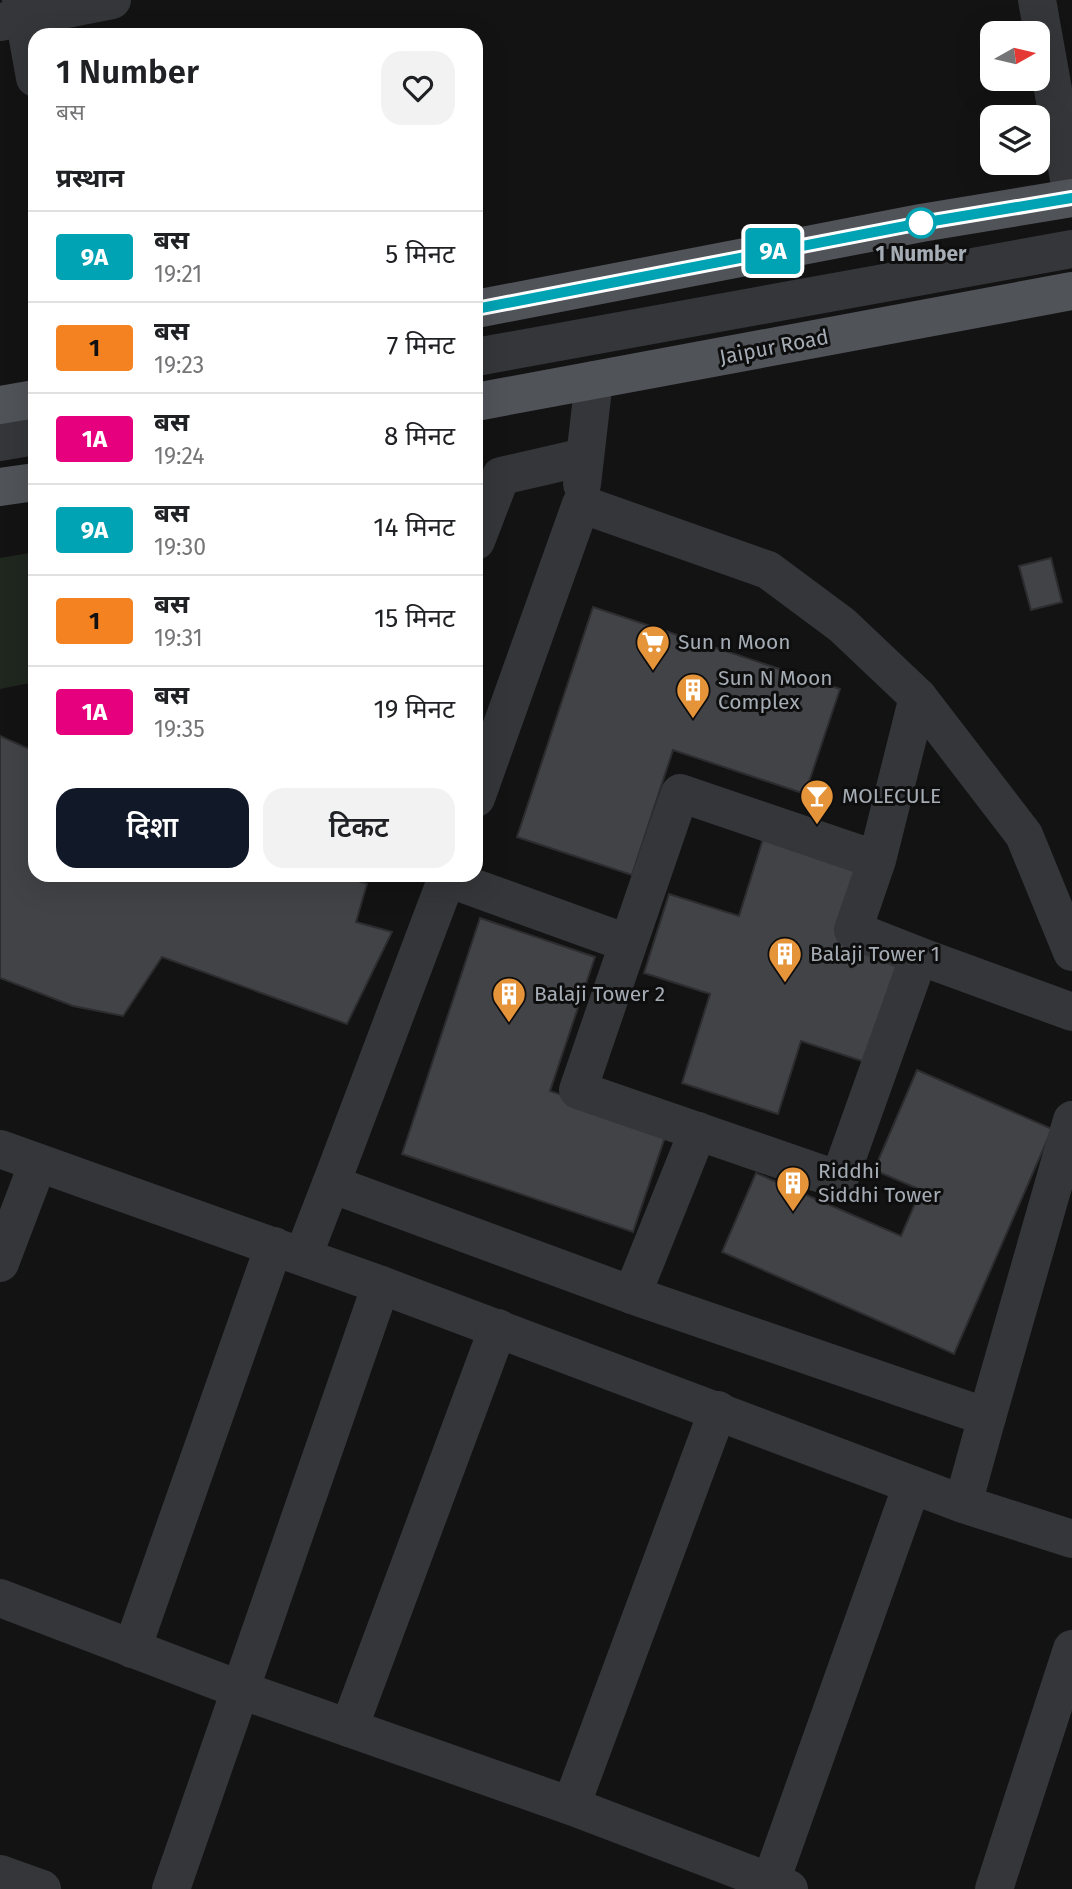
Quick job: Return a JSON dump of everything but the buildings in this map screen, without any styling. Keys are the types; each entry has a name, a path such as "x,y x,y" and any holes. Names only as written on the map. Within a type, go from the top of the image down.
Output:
{"main road":[{"path":"483,308 921,223 1072,197"},
{"name":"Jaipur Road","path":"483,401 1072,291"},
{"path":"0,405 28,400"},
{"path":"0,487 28,483"}],"street":[{"path":"28,56 15,14 112,0"},
{"path":"1037,0 1072,197"},
{"path":"483,356 1072,248"},
{"path":"483,778 581,504 594,380"},
{"path":"0,442 28,437"},
{"path":"483,518 501,476 584,457"},
{"path":"581,504 768,570 842,625 918,696 1024,835 1072,952"},
{"path":"918,696 877,860 853,930 1072,1012"},
{"path":"877,860 680,793 578,1090 839,1180 919,956"},
{"path":"132,1649 288,1251 331,1184 446,882"},
{"path":"462,882 627,943"},
{"path":"963,1504 1072,1121"},
{"path":"632,1295 698,1131"},
{"path":"0,1149 498,1328 963,1504 1072,1539"},
{"path":"0,1263 38,1163"},
{"path":"331,1184 632,1295 987,1417"},
{"path":"172,1889 381,1285"},
{"path":"349,1728 498,1328"},
{"path":"572,1806 718,1410"},
{"path":"0,1598 241,1690 572,1806 780,1885 912,1485"},
{"path":"994,1889 1072,1649"},
{"path":"0,1874 42,1889"}],"shaded area":[{"path":"28,553 28,683 0,689 0,558"}],"bus line":[{"name":"9A","path":"483,308 921,223 1072,198"}],"place":[{"name":"1 Number","path":"921,223"},
{"name":"Sun n Moon","path":"653,672"},
{"name":"Sun N Moon Complex","path":"693,720"},
{"name":"MOLECULE","path":"817,826"},
{"name":"Balaji Tower 1","path":"785,984"},
{"name":"Balaji Tower 2","path":"509,1024"},
{"name":"Riddhi Siddhi Tower","path":"793,1213"}]}
